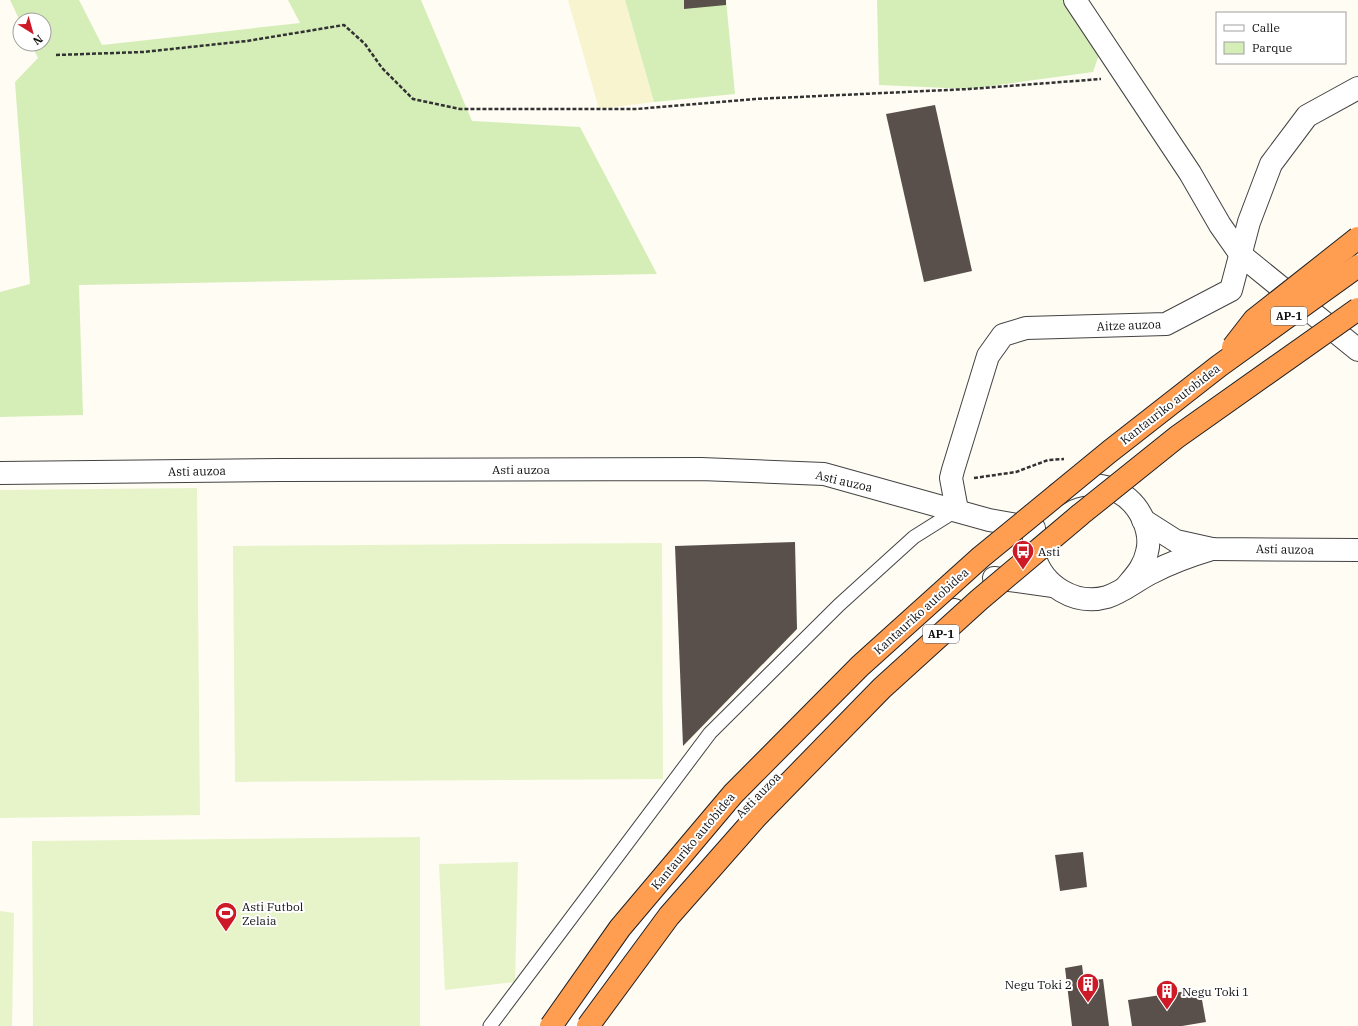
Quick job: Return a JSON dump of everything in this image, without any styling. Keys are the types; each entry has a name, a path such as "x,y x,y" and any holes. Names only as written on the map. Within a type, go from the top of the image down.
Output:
{"highway":[{"path":"1219,366 1254,320 1358,238"},
{"name":"Kantauriko autobidea","path":"551,1026 620,928 733,794 800,724 860,666 981,557 1109,452 1219,366 1358,266"},
{"name":"AP-1","path":"588,1026 669,916 758,815 882,688 985,595 1081,514 1171,442 1358,309"}],"street":[{"path":"1075,0 1190,173 1220,225 1241,255 1358,350"},
{"name":"Aitze auzoa","path":"957,510 951,478 953,467 988,356 1003,335 1026,328 1166,324 1231,290 1249,222 1271,164 1307,116 1358,88"},
{"name":"Asti auzoa","path":"0,473 281,470 701,469 824,474 989,520 1034,528"},
{"path":"1080,485 1102,485 1122,493 1138,508 1143,520 1147,528 1148,550 1140,571 1125,588 1108,597 1089,599 1070,596 1053,586 1041,571 1034,553 1034,528 1043,508 1059,493 1080,485"},
{"path":"989,520 994,578"},
{"name":"Asti auzoa","path":"1143,520 1176,541 1212,548 1358,550"},
{"name":"Asti auzoa","path":"1125,588 1171,562 1212,548"},
{"path":"994,578 1034,553"},
{"path":"994,578 1053,586"},
{"name":"Asti auzoa","path":"573,1026 609,975 742,810 888,663 994,578"}],"lane":[{"path":"490,1026 710,733 839,605 914,536 957,510"}],"path":[{"path":"56,55 143,52 239,42 344,25 365,44 382,68 413,99 460,109 637,109 755,99 970,89 1125,77"}],"shaded area":[{"path":"568,0 625,0 654,102 599,109"}],"green space":[{"path":"10,0 79,0 102,45 300,23 288,0 421,0 472,121 580,127 657,274 79,285 83,415 0,417 0,292 30,284 15,82 38,58 35,52 52,52 52,12 16,12"},
{"path":"625,0 726,0 735,94 654,102"},
{"path":"877,0 1064,0 1100,52 1093,72 969,89 879,85"},
{"path":"197,488 200,815 0,818 0,490"},
{"path":"662,543 663,779 235,782 233,546"},
{"name":"Asti Futbol Zelaia","path":"420,837 420,1026 33,1026 32,841"},
{"path":"518,862 515,982 445,990 439,864"},
{"path":"0,911 14,913 12,1026 0,1026"}],"building":[{"path":"684,0 726,0 726,5 684,9"},
{"path":"935,105 972,271 924,282 886,114"},
{"path":"795,542 797,629 683,746 675,546"},
{"path":"1083,852 1087,887 1060,891 1055,855"},
{"name":"Negu Toki 2","path":"1082,965 1084,981 1103,979 1109,1026 1072,1026 1065,968"},
{"name":"Negu Toki 1","path":"1200,989 1206,1022 1182,1026 1132,1026 1128,1000"}],"place":[{"name":"Asti","path":"1023,570"},
{"name":"Asti Futbol Zelaia","path":"226,932"},
{"name":"Negu Toki 2","path":"1088,1004"},
{"name":"Negu Toki 1","path":"1167,1010"}]}
